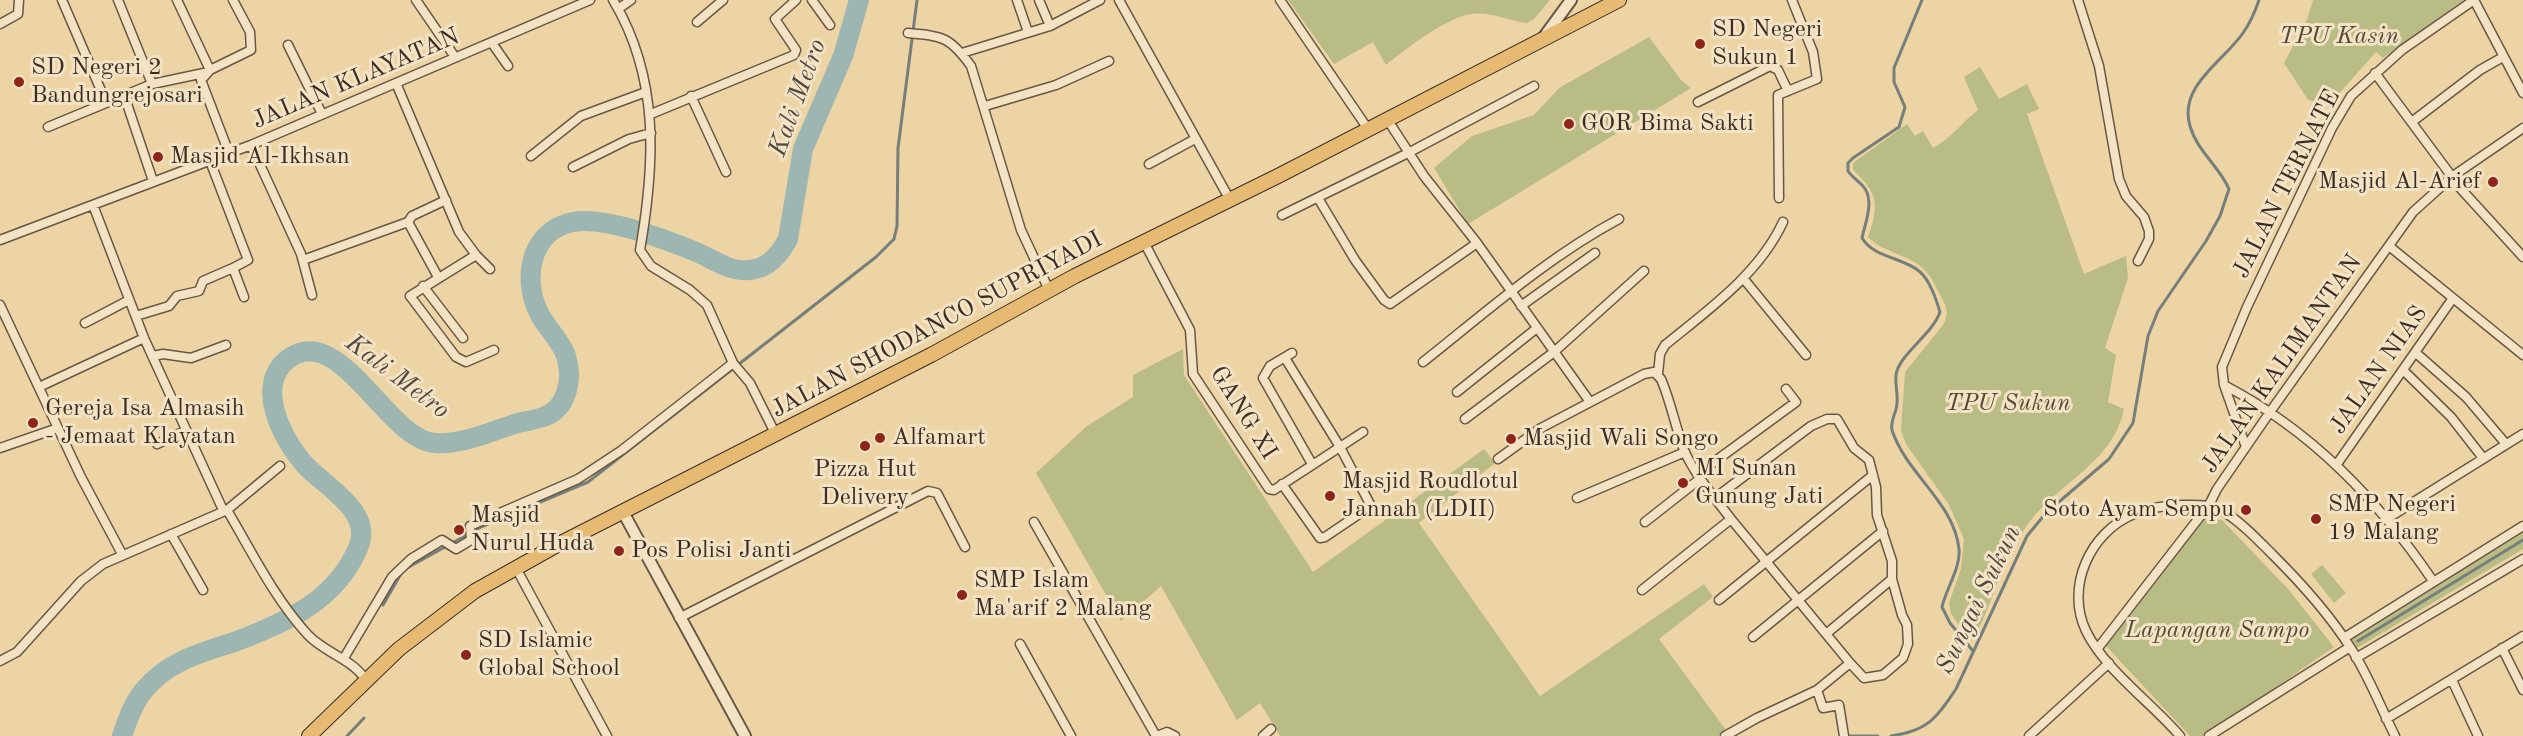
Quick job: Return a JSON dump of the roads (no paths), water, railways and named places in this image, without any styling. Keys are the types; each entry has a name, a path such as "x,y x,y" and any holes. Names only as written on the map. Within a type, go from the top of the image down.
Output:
{"main road":[{"name":"JALAN SHODANCO SUPRIYADI","path":"309,736 366,680 448,609 516,568 931,355 1049,290 1230,200 1619,0"}],"street":[{"path":"0,24 18,14 19,0"},
{"path":"62,0 106,102"},
{"path":"118,0 152,84"},
{"path":"177,0 207,71"},
{"path":"48,127 152,84 207,71 251,50 250,32 233,0"},
{"path":"417,0 455,57"},
{"name":"JALAN KLAYATAN","path":"0,240 251,145 590,0"},
{"path":"613,0 634,46 651,114 651,177 640,250 651,266 690,290 707,306 736,366 750,383 776,435"},
{"path":"618,9 631,0"},
{"path":"697,22 723,0"},
{"path":"651,114 794,55 796,50 775,19 796,0"},
{"path":"812,0 830,25"},
{"path":"1017,0 1028,32"},
{"path":"1039,0 1050,26"},
{"path":"962,53 1050,26 1101,0"},
{"path":"1119,0 1230,200"},
{"path":"1280,0 1368,129"},
{"path":"1542,40 1571,0"},
{"path":"1779,198 1778,95 1817,79 1814,52 1792,0"},
{"path":"2078,0 2099,66 2119,178 2126,196 2144,217 2149,231 2150,239 2138,261"},
{"path":"2474,0 2523,93"},
{"name":"JALAN TERNATE","path":"2224,385 2222,374 2224,359 2319,153 2351,96 2432,26 2474,0"},
{"path":"909,33 943,37 962,53 971,66 1022,230 1049,290"},
{"path":"492,43 508,66"},
{"path":"288,45 322,114"},
{"path":"2413,121 2480,70 2503,57"},
{"path":"985,106 1056,85 1109,61"},
{"path":"1698,102 1770,66 1778,70 1788,91"},
{"path":"207,71 201,80 230,153"},
{"path":"2375,73 2413,121 2461,189 2523,257"},
{"path":"396,83 459,232 490,269"},
{"path":"1282,215 1408,153 1534,86"},
{"path":"531,156 580,116 646,92"},
{"path":"124,95 153,181"},
{"path":"691,96 726,172"},
{"path":"1387,119 1408,153 1477,243 1590,402"},
{"name":"JALAN KALIMANTAN","path":"2098,648 2210,506 2217,489 2270,412 2417,207 2452,176 2523,128"},
{"path":"573,167 629,139 651,133"},
{"path":"1149,164 1195,139"},
{"path":"251,145 303,260 312,295"},
{"path":"136,316 169,306 177,296 199,291 203,281 248,260 210,161"},
{"path":"1318,198 1355,260 1384,300 1390,304 1477,243"},
{"path":"303,260 408,222 412,216 446,200"},
{"path":"93,205 144,338 185,431 225,510 279,598 309,636 344,658 366,680"},
{"path":"1424,362 1511,292 1596,231 1619,219"},
{"path":"408,222 438,277"},
{"path":"1715,498 1803,431 1833,418 1837,419 1854,447 1869,460 1873,474 1877,515 1892,561 1892,579 1907,625 1907,651 1896,666 1883,675 1864,678 1731,519 1715,498 1685,452 1665,387 1658,374 1660,354 1665,345 1743,278 1778,233 1783,222"},
{"name":"GANG XI","path":"1144,242 1190,330 1191,363 1198,383 1271,491 1363,432"},
{"path":"2389,246 2523,355"},
{"path":"1521,306 1595,253"},
{"path":"476,255 410,296 456,357 466,362 494,350"},
{"path":"232,268 244,297"},
{"path":"1466,419 1554,352 1644,271"},
{"path":"1743,278 1806,355"},
{"path":"423,286 463,338"},
{"name":"JALAN NIAS","path":"2337,464 2453,298"},
{"path":"86,322 129,300"},
{"path":"0,305 58,428 122,554"},
{"path":"1457,392 1537,328"},
{"path":"39,387 144,338"},
{"path":"153,356 163,354 191,358 226,345"},
{"path":"2415,353 2460,391 2506,444"},
{"path":"1312,464 1263,378 1270,366 1288,355 1340,447"},
{"path":"344,658 392,577 411,559 442,540 456,549 471,540 470,526 578,479 622,450 736,366"},
{"path":"2403,370 2451,417 2483,459"},
{"path":"1498,459 1541,429 1590,402 1644,374 1654,372 1658,374"},
{"path":"2224,385 2270,412 2337,464 2388,518 2433,581"},
{"path":"2224,385 2246,447"},
{"path":"1645,522 1796,402 1786,389"},
{"path":"0,448 58,428"},
{"path":"157,444 185,431"},
{"path":"2388,518 2523,434"},
{"name":"GANG XI","path":"1282,484 1320,538 1367,511 1371,506 1370,501 1340,447"},
{"path":"1577,498 1685,452"},
{"path":"1,658 17,652 81,581 102,564 225,510 280,466"},
{"path":"1719,600 1873,474"},
{"path":"679,618 928,491 938,493 965,547"},
{"path":"2180,736 2109,663 2098,648 2083,622 2079,596 2084,565 2099,540 2110,529 2135,513 2171,506 2210,506 2230,517 2258,540 2298,581 2350,647 2392,735"},
{"path":"622,512 745,736"},
{"path":"1642,590 1731,519"},
{"path":"1034,522 1156,736 1167,732 1175,736"},
{"path":"2344,638 2523,526"},
{"path":"1754,637 1883,531"},
{"path":"171,534 203,590"},
{"path":"2356,658 2523,559"},
{"path":"516,568 607,736"},
{"path":"1826,634 1892,579"},
{"path":"2386,719 2523,636"},
{"path":"1020,644 1071,736"},
{"path":"2209,736 2350,647"},
{"path":"2502,648 2523,690"},
{"path":"1725,736 1756,718 1817,690 1850,663"},
{"path":"2028,736 2109,663"},
{"path":"2452,680 2478,736"},
{"path":"1817,690 1823,708 1839,705 1844,736"},
{"path":"1263,736 1271,729"}],"waterway":[{"name":"Kali Metro","path":"122,736 137,699 165,671 188,658 274,626 308,607 337,582 349,566 358,548 361,535 360,523 354,512 336,492 306,466 280,427 272,396 279,368 291,357 310,351 328,357 347,369 400,424 417,437 435,443 467,440 551,413 563,400 569,374 564,350 541,317 533,298 531,270 539,245 548,234 559,227 573,222 601,222 651,235 739,270 755,269 771,262 788,239 803,149 843,56 859,0"},
{"path":"407,568 483,526 588,482 876,257 894,239 897,226 898,148 917,0"},
{"path":"1922,0 1894,68 1894,82 1905,107 1899,127 1853,158 1848,163 1848,171 1862,185 1868,197 1868,211 1862,238 1874,250 1919,271 1929,284 1940,312 1930,329 1898,367 1897,406 1892,430 1908,461 1939,502 1955,532 1959,549 1958,563 1942,607 1950,623 1973,651"},
{"name":"Sungai Sukun","path":"1891,736 1914,731 1936,716 1956,689 2027,536 2046,513 2109,459 2133,423 2148,336 2158,311 2206,241 2220,216 2229,189 2193,135 2188,112 2191,99 2196,86 2243,33 2259,0"},
{"path":"2358,641 2523,540"},
{"path":"383,605 402,572"},
{"path":"347,736 364,718"},
{"name":"Sungai Sukun","path":"1845,736 1878,736"}],"place":[{"name":"SD Negeri Sukun 1","path":"1700,44"},
{"name":"SD Negeri 2 Bandungrejosari","path":"19,82"},
{"name":"GOR Bima Sakti","path":"1569,124"},
{"name":"Masjid Al-Ikhsan","path":"158,157"},
{"name":"Masjid Al-Arief","path":"2493,182"},
{"name":"Gereja Isa Almasih - Jemaat Klayatan","path":"33,423"},
{"name":"Alfamart","path":"880,438"},
{"name":"Masjid Wali Songo","path":"1511,439"},
{"name":"Pizza Hut Delivery","path":"865,446"},
{"name":"MI Sunan Gunung Jati","path":"1683,483"},
{"name":"Masjid Roudlotul Jannah (LDII)","path":"1330,496"},
{"name":"Soto Ayam Sempu","path":"2246,510"},
{"name":"SMP Negeri 19 Malang","path":"2316,519"},
{"name":"Masjid Nurul Huda","path":"459,530"},
{"name":"Pos Polisi Janti","path":"619,551"},
{"name":"SMP Islam Ma'arif 2 Malang","path":"962,595"},
{"name":"SD Islamic Global School","path":"466,655"}],"park label":[{"name":"TPU Kasin","path":"2339,37"},
{"name":"TPU Sukun","path":"2008,404"},
{"name":"Lapangan Sampo","path":"2217,631"}]}
